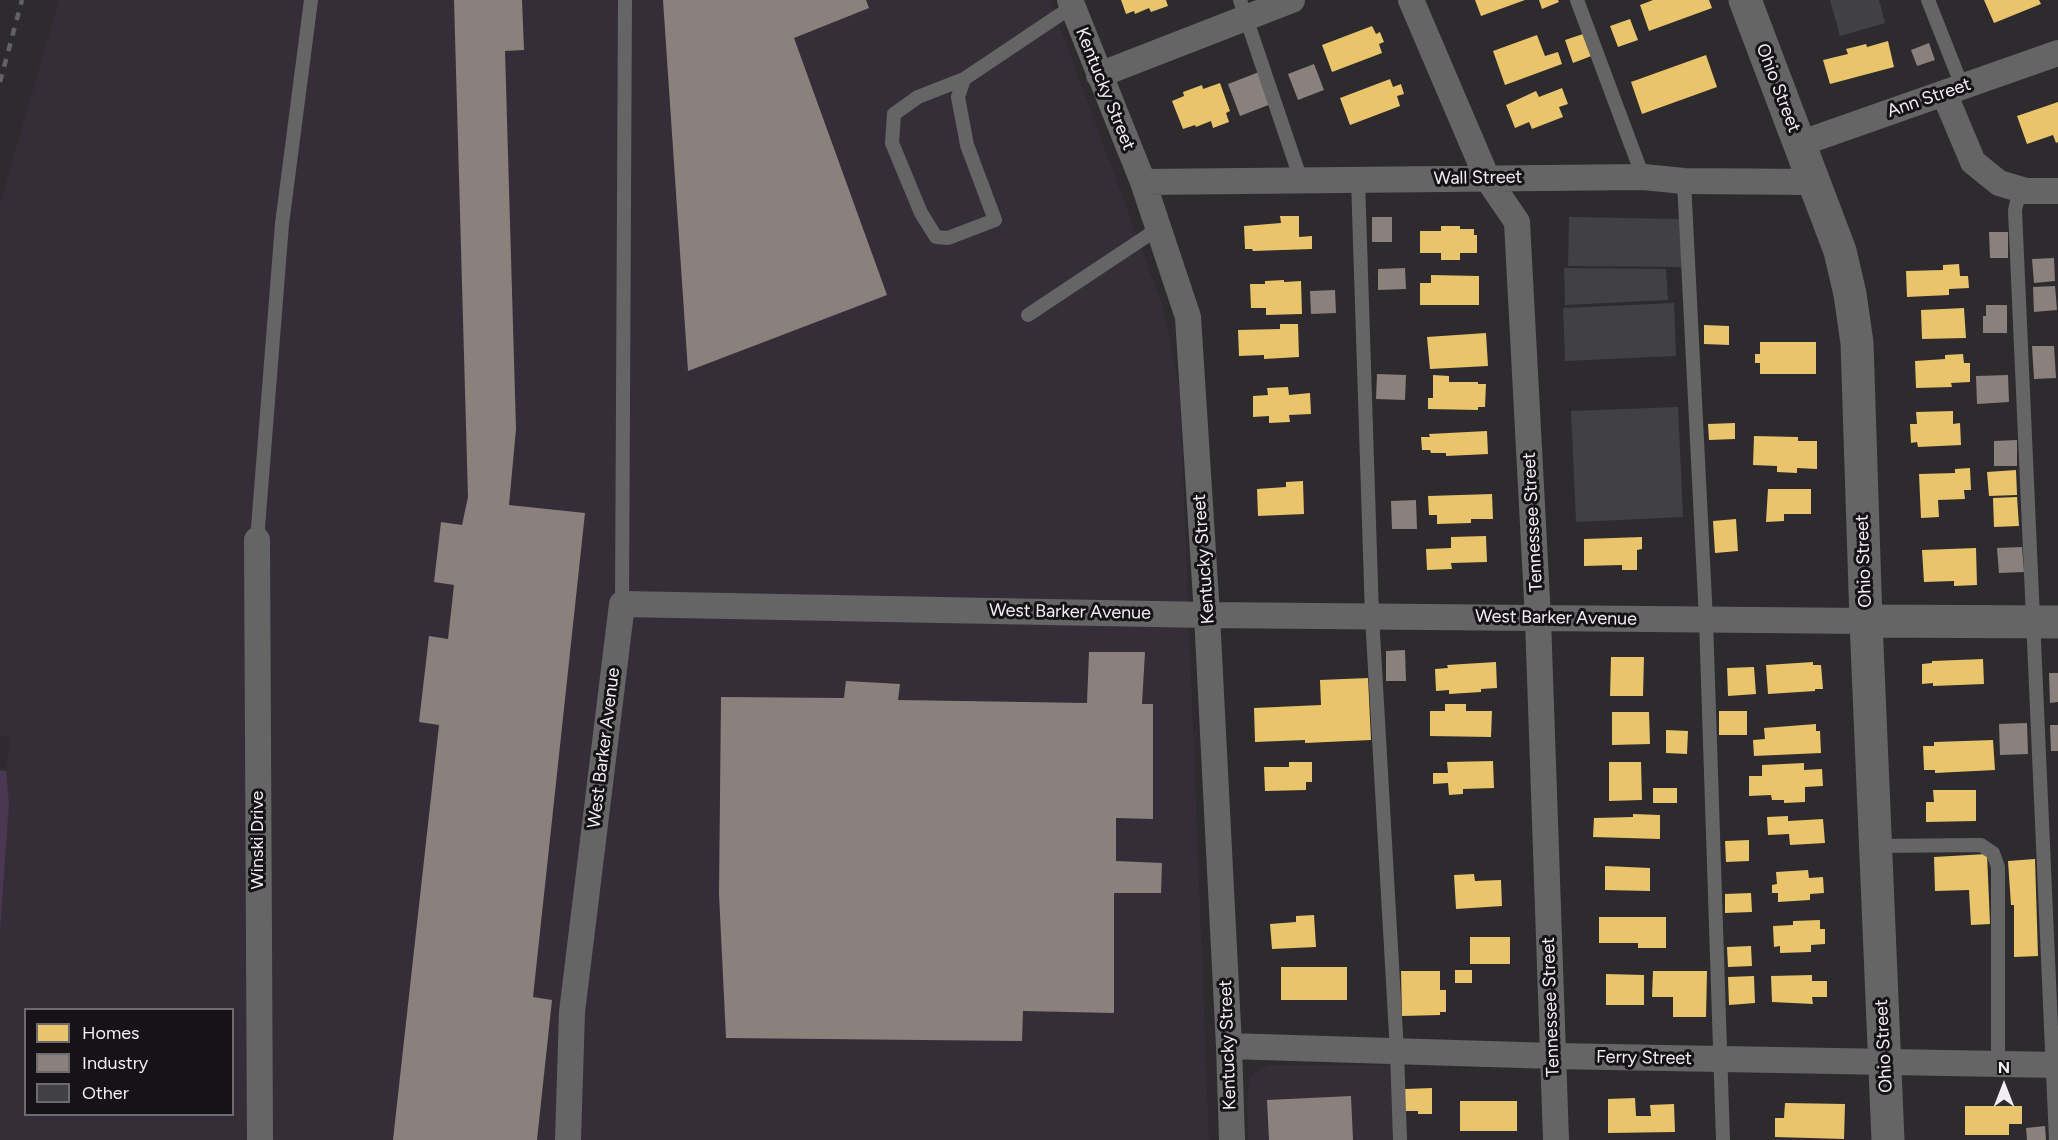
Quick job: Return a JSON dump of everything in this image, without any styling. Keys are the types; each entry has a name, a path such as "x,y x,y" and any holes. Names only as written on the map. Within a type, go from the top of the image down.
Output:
{"street":[{"path":"1099,75 1243,9 1292,0"},
{"name":"Tennessee Street","path":"1411,0 1487,178 1517,222 1538,618 1556,1140"},
{"name":"Ohio Street","path":"1745,0 1840,251 1850,294 1857,343 1866,621 1888,1140"},
{"name":"Kentucky Street","path":"1071,3 1143,182 1188,317 1207,615 1230,1046 1232,1140"},
{"name":"Ann Street","path":"1799,144 2058,53"},
{"path":"1953,89 1973,162 1999,183 2026,191 2058,191"},
{"name":"Wall Street","path":"1143,182 1643,177 1684,181 1813,182"},
{"name":"Winski Drive","path":"257,540 260,1140"},
{"name":"West Barker Avenue","path":"568,1140 572,1012 622,604 1207,615 2046,622"},
{"name":"Ferry Street","path":"1230,1046 1553,1056 2055,1065"}],"lane":[{"path":"257,540 282,224 311,0"},
{"path":"622,604 625,0"},
{"path":"1577,0 1643,177"},
{"path":"1928,0 1953,89"},
{"path":"964,79 958,97 967,145 995,220 948,238 936,237 921,213 892,143 894,114 918,97 964,79 1071,3"},
{"path":"1243,9 1301,180"},
{"path":"1358,180 1372,616 1400,1140"},
{"path":"1684,181 1706,620 1723,1140"},
{"path":"2020,189 2015,210 2046,622 2056,1140"},
{"path":"1028,315 1159,228"},
{"path":"1875,846 1981,845 1988,848 1997,859 1998,1063"}],"shaded area":[{"path":"59,0 1050,0 1163,307 1180,392 1209,1140 0,1140 0,831 10,738 0,735 0,204"},
{"path":"0,770 6,771 9,803 0,931"},
{"path":"1268,1065 1400,1065 1397,1140 1248,1140 1247,1098 1250,1077"}],"building: Homes":[{"path":"1121,0 1166,0 1168,6 1151,12 1149,8 1135,14 1134,11 1126,14"},
{"path":"1475,0 1525,0 1481,16"},
{"path":"1539,0 1558,0 1559,2 1542,9"},
{"path":"1653,0 1709,0 1712,8 1649,31 1640,5"},
{"path":"1984,0 2039,0 2041,4 1994,23"},
{"path":"1630,19 1638,40 1618,47 1610,26"},
{"path":"1372,26 1376,34 1380,32 1384,42 1379,44 1382,53 1332,72 1322,45"},
{"path":"1586,33 1594,55 1573,63 1565,40"},
{"path":"1537,35 1545,56 1558,52 1562,64 1505,85 1493,51"},
{"path":"1888,41 1894,67 1830,84 1823,60 1848,54 1846,49 1866,44 1867,47"},
{"path":"1706,55 1717,87 1642,114 1631,82"},
{"path":"1390,79 1393,87 1401,84 1404,94 1397,96 1400,106 1350,125 1340,98"},
{"path":"1220,83 1230,111 1226,113 1229,122 1213,128 1211,121 1183,129 1172,101 1184,96 1183,92 1202,85 1203,89"},
{"path":"1562,88 1568,104 1559,107 1563,117 1532,129 1529,122 1515,128 1506,105 1536,91 1539,97"},
{"path":"2058,102 2058,142 2056,143 2053,135 2027,144 2017,116"},
{"path":"1280,216 1299,216 1299,237 1312,236 1312,249 1253,251 1245,249 1244,226 1281,223"},
{"path":"1441,226 1474,229 1474,235 1477,235 1477,253 1460,253 1460,260 1441,260 1441,253 1420,253 1420,231 1441,231"},
{"path":"1959,264 1960,276 1968,276 1969,288 1949,289 1949,295 1907,297 1906,271 1943,270 1943,265"},
{"path":"1431,275 1479,276 1479,305 1420,305 1420,283 1431,283"},
{"path":"1284,280 1284,282 1301,281 1302,314 1266,315 1266,308 1251,308 1250,284"},
{"path":"1964,308 1966,338 1922,339 1921,310"},
{"path":"1280,324 1298,324 1299,357 1264,359 1264,355 1239,356 1238,330 1280,329"},
{"path":"1704,325 1729,326 1729,345 1704,344"},
{"path":"1486,333 1488,366 1430,369 1427,337"},
{"path":"1760,342 1816,342 1816,374 1760,374 1760,363 1755,363 1755,354 1760,354"},
{"path":"1963,354 1964,363 1970,363 1970,382 1951,383 1952,387 1916,388 1915,361 1945,359 1945,355"},
{"path":"1433,375 1449,376 1449,382 1486,384 1485,407 1478,407 1478,410 1428,409 1428,398 1433,398"},
{"path":"1288,387 1289,395 1310,393 1311,414 1289,415 1290,422 1269,423 1269,416 1253,417 1253,396 1268,395 1267,388"},
{"path":"1953,411 1953,424 1960,423 1961,445 1918,447 1917,442 1911,443 1910,424 1917,424 1916,412"},
{"path":"1735,423 1735,439 1709,440 1708,424"},
{"path":"1487,431 1488,454 1446,456 1446,453 1431,453 1430,450 1422,450 1421,437 1430,437 1429,434"},
{"path":"1754,436 1798,437 1798,441 1817,441 1817,469 1797,468 1797,473 1777,472 1777,466 1753,465"},
{"path":"1970,468 1971,490 1964,490 1965,499 1938,500 1939,517 1921,518 1919,474 1955,473 1955,469"},
{"path":"2016,470 2017,495 1989,496 1987,472"},
{"path":"1303,481 1304,514 1258,516 1257,489 1286,487 1286,482"},
{"path":"1768,489 1811,489 1811,514 1784,514 1784,521 1766,522"},
{"path":"1492,494 1493,519 1471,519 1471,523 1437,524 1437,515 1429,515 1428,496"},
{"path":"2017,497 2019,526 1994,527 1993,498"},
{"path":"1736,519 1738,551 1715,553 1713,521"},
{"path":"1486,536 1487,562 1451,563 1452,569 1427,570 1426,549 1451,548 1451,537"},
{"path":"1642,537 1642,549 1637,550 1637,570 1622,570 1622,565 1584,566 1584,539"},
{"path":"1976,548 1977,585 1954,586 1954,581 1924,582 1922,550"},
{"path":"1611,657 1644,657 1643,696 1610,696"},
{"path":"1983,659 1984,684 1933,686 1933,683 1922,684 1922,664 1932,663 1932,661"},
{"path":"1496,662 1497,688 1481,689 1481,692 1449,694 1449,690 1436,691 1435,669 1448,668 1447,665"},
{"path":"1813,662 1813,665 1821,665 1823,689 1768,694 1766,665"},
{"path":"1754,667 1756,694 1728,696 1727,668"},
{"path":"1368,678 1371,740 1305,743 1305,740 1255,742 1254,708 1321,705 1320,680"},
{"path":"1445,704 1466,704 1466,711 1492,711 1491,737 1430,736 1430,711 1445,711"},
{"path":"1719,711 1747,711 1747,735 1719,735"},
{"path":"1612,712 1649,712 1650,744 1612,745"},
{"path":"1816,724 1816,731 1820,731 1821,753 1754,756 1753,740 1765,739 1764,728"},
{"path":"1666,730 1688,731 1687,754 1666,753"},
{"path":"1993,740 1995,770 1935,773 1935,770 1924,770 1923,746 1934,746 1934,742"},
{"path":"1493,761 1494,788 1463,789 1463,794 1449,795 1448,783 1433,784 1433,773 1448,773 1447,762"},
{"path":"1289,762 1312,762 1312,782 1306,782 1306,790 1265,791 1264,767 1289,767"},
{"path":"1609,762 1641,762 1642,800 1609,801"},
{"path":"1804,763 1804,770 1822,769 1823,786 1805,787 1805,802 1784,803 1784,800 1772,800 1771,795 1749,796 1749,776 1762,776 1762,765"},
{"path":"1653,788 1677,788 1677,803 1653,803"},
{"path":"1933,790 1976,790 1976,821 1926,822 1926,802 1934,802"},
{"path":"1633,814 1660,815 1660,839 1593,837 1594,818 1633,817"},
{"path":"1788,816 1788,821 1823,819 1825,843 1790,845 1789,834 1768,835 1767,817"},
{"path":"1749,840 1749,861 1726,862 1725,841"},
{"path":"1987,854 1990,924 1971,925 1969,890 1935,891 1934,857"},
{"path":"2035,859 2038,956 2014,957 2014,905 2011,905 2008,861"},
{"path":"1605,866 1650,868 1650,891 1605,890"},
{"path":"1808,870 1809,878 1823,877 1824,893 1810,894 1810,900 1778,902 1778,893 1772,893 1772,885 1777,884 1776,872"},
{"path":"1474,874 1475,881 1501,880 1502,906 1456,909 1454,875"},
{"path":"1751,893 1752,912 1725,913 1725,894"},
{"path":"1314,915 1316,947 1272,949 1270,924 1296,922 1296,916"},
{"path":"1599,917 1666,917 1666,948 1638,948 1638,943 1599,943"},
{"path":"1820,920 1820,929 1825,929 1825,944 1811,945 1811,952 1780,953 1780,946 1774,947 1773,926 1793,925 1793,921"},
{"path":"1470,937 1510,937 1510,964 1470,964"},
{"path":"1751,946 1752,966 1728,967 1727,947"},
{"path":"1281,967 1347,967 1347,1000 1281,1000"},
{"path":"1455,970 1472,970 1472,983 1455,983"},
{"path":"1401,971 1440,971 1440,990 1446,990 1446,1012 1440,1012 1440,1015 1402,1016"},
{"path":"1653,971 1707,971 1706,1017 1673,1017 1673,997 1652,997"},
{"path":"1606,974 1644,975 1644,1005 1606,1005"},
{"path":"1812,975 1812,981 1827,981 1827,997 1812,997 1813,1004 1772,1002 1771,976"},
{"path":"1754,976 1755,1003 1729,1005 1728,977"},
{"path":"1432,1088 1432,1114 1405,1111 1405,1089"},
{"path":"1635,1098 1636,1116 1651,1116 1650,1105 1674,1104 1675,1132 1608,1133 1608,1099"},
{"path":"1460,1101 1517,1101 1517,1131 1460,1131"},
{"path":"1785,1103 1845,1104 1844,1139 1775,1137 1775,1118 1784,1118"},
{"path":"1965,1106 2022,1106 2022,1124 2009,1124 2009,1135 1965,1135"}],"building: Industry":[{"path":"454,0 522,0 524,50 505,51 516,429 509,505 585,513 533,997 552,1000 537,1140 393,1140 439,725 419,722 429,636 448,639 454,585 434,582 441,522 462,525 468,497"},
{"path":"663,0 866,0 869,8 794,38 887,295 688,371"},
{"path":"1929,43 1935,60 1917,66 1911,50"},
{"path":"1314,64 1324,90 1298,100 1288,74"},
{"path":"1259,72 1271,104 1240,116 1228,84"},
{"path":"1372,217 1392,217 1392,242 1372,242"},
{"path":"1989,232 2008,232 2008,258 1990,258"},
{"path":"2054,258 2055,281 2034,283 2032,259"},
{"path":"1405,268 1406,289 1378,290 1378,269"},
{"path":"2055,286 2057,310 2034,312 2033,287"},
{"path":"1335,290 1336,313 1311,314 1310,291"},
{"path":"1986,305 2007,305 2007,333 1983,333 1983,316 1986,316"},
{"path":"2032,346 2054,346 2056,378 2034,379"},
{"path":"1377,374 1406,375 1405,400 1376,399"},
{"path":"2008,375 2009,402 1977,404 1976,376"},
{"path":"2017,440 2017,466 1994,466 1994,441"},
{"path":"1416,500 1417,529 1392,529 1391,501"},
{"path":"2022,547 2024,572 1999,573 1997,548"},
{"path":"1405,650 1406,681 1386,681 1386,651"},
{"path":"1089,652 1145,652 1142,704 1153,704 1153,819 1116,818 1116,861 1162,863 1161,893 1114,893 1114,1013 1023,1011 1022,1041 726,1038 719,894 721,697 844,698 846,681 900,684 898,700 1087,703"},
{"path":"2049,673 2058,673 2058,702 2050,703"},
{"path":"2027,723 2028,754 2000,755 1999,724"},
{"path":"2050,725 2058,725 2058,751 2051,751"},
{"path":"1351,1096 1353,1140 1269,1140 1267,1100"},
{"path":"2045,1126 2046,1140 2027,1140 2026,1128"}],"building: Other":[{"path":"1830,0 1879,0 1885,23 1840,36"},
{"path":"1569,217 1681,219 1681,267 1568,266"},
{"path":"1564,268 1666,269 1668,300 1565,305"},
{"path":"1674,303 1676,356 1565,361 1563,308"},
{"path":"1678,407 1683,517 1576,522 1571,411"}],"railway":[{"path":"0,82 22,0"}]}
